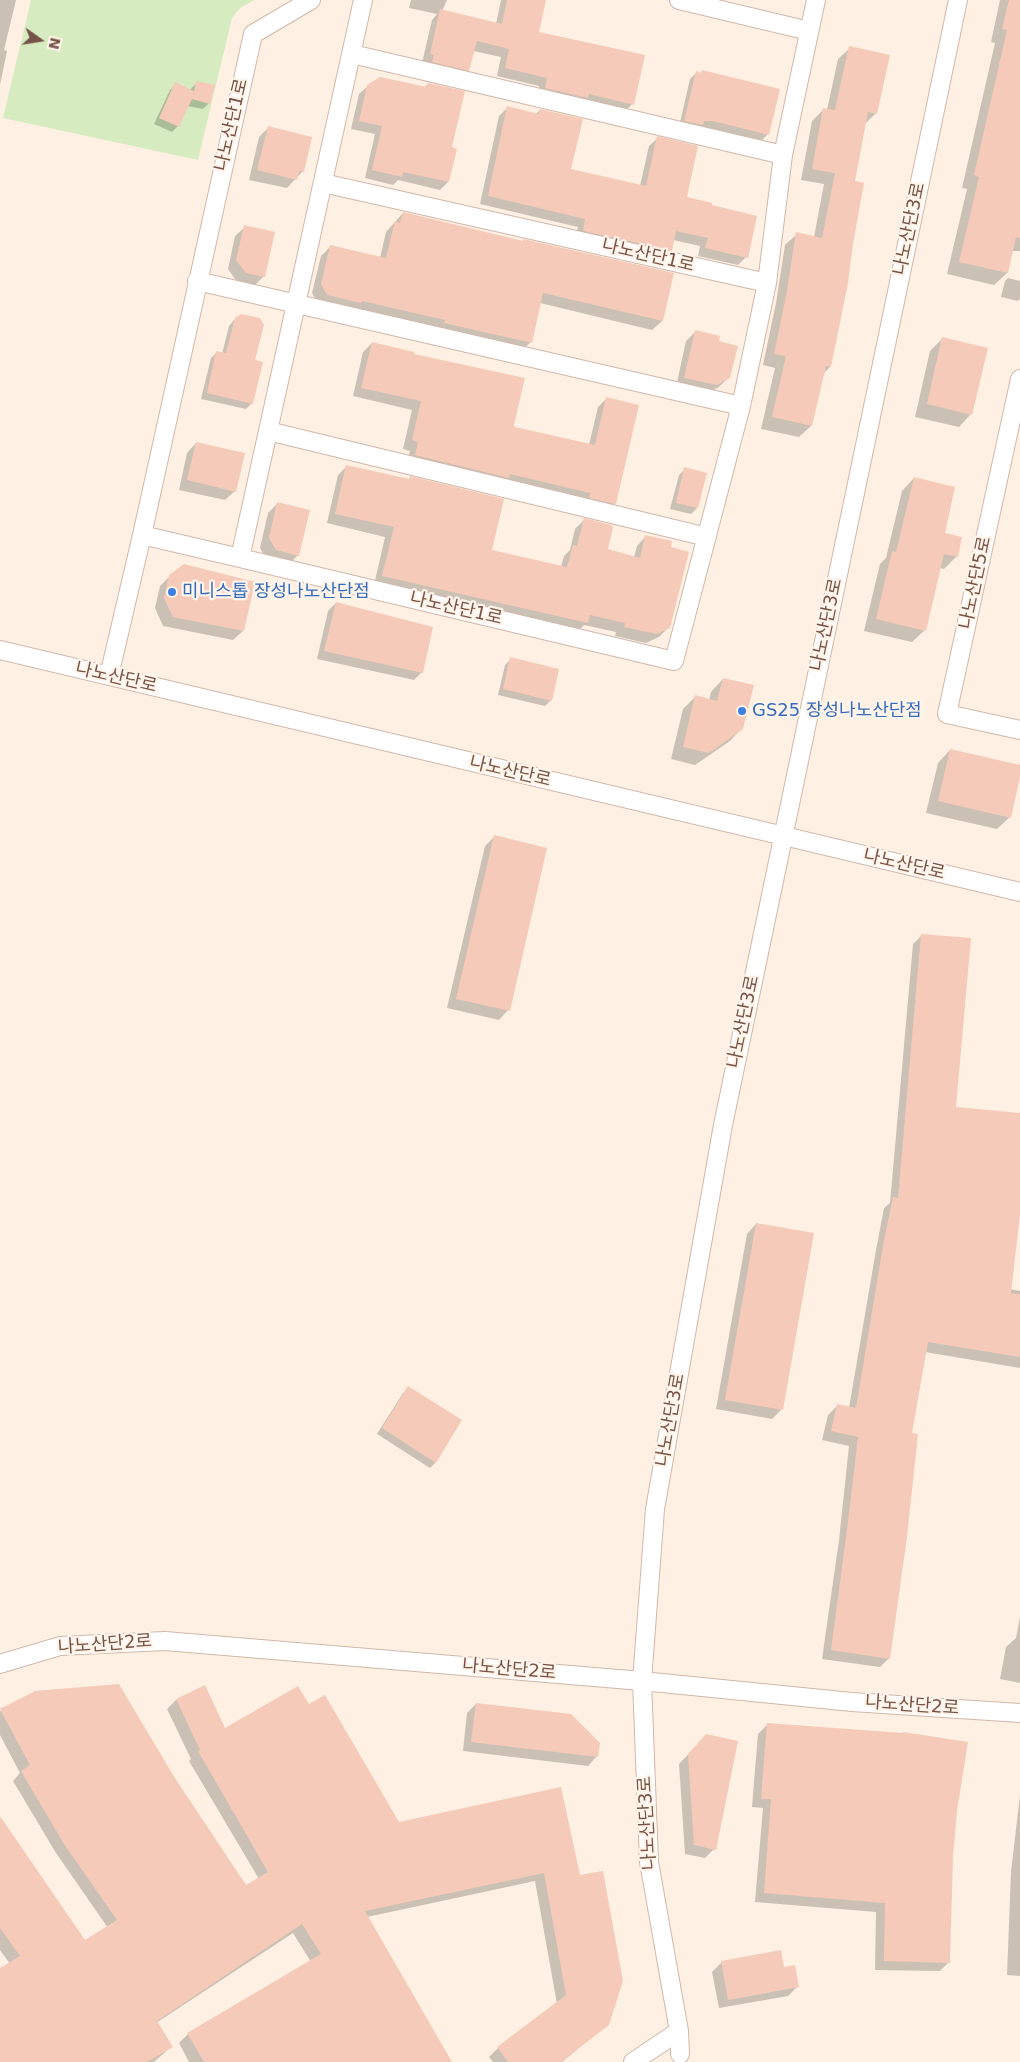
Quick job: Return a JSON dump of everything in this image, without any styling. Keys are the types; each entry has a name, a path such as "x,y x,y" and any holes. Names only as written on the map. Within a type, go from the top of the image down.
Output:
{"street":[{"name":"나노산단1로","path":"109,676 253,34 311,0"},
{"path":"142,535 240,558 363,0"},
{"path":"679,0 810,31"},
{"name":"나노산단1로","path":"240,558 674,661 741,406 767,283 783,155 816,0"},
{"name":"나노산단3로","path":"680,2054 678,2031 648,1862 642,1681 656,1509 723,1125 958,0"},
{"path":"352,54 783,155"},
{"name":"나노산단1로","path":"323,183 767,283"},
{"path":"197,281 741,406"},
{"name":"나노산단5로","path":"1020,379 947,714 1020,730"},
{"path":"268,431 707,537"},
{"name":"나노산단로","path":"0,650 1020,892"},
{"name":"나노산단2로","path":"0,1664 60,1646 165,1641 642,1681 852,1702 1020,1713"},
{"path":"633,2062 678,2031"}],"green space":[{"path":"31,0 254,0 240,8 232,18 198,160 3,118"}],"building":[{"path":"507,0 546,0 539,32 645,55 634,105 589,94 588,98 545,88 547,78 505,68 509,49 477,41 469,71 432,62 434,55 430,54 440,9 502,24"},
{"path":"1009,0 1020,0 1020,238 1016,237 1008,273 959,262 979,177 974,175 1007,30 1002,29"},
{"path":"849,46 890,55 877,114 868,112 855,181 864,183 848,283 831,367 826,366 812,426 772,417 786,356 774,354 787,291 796,232 822,238 835,173 812,169 823,108 835,110"},
{"path":"702,70 780,89 769,135 713,121 704,121 703,125 684,121 696,71 701,73"},
{"path":"380,77 427,87 428,83 465,91 452,147 457,149 449,182 403,172 402,177 372,170 382,126 359,121 367,85"},
{"path":"196,81 215,85 210,104 192,99 179,127 159,118 175,82 194,91"},
{"path":"507,106 539,114 540,109 583,119 571,169 646,186 657,136 698,146 687,197 757,216 748,258 705,248 708,238 676,231 672,251 583,231 585,219 488,196"},
{"path":"268,126 312,137 304,172 299,171 297,180 257,170"},
{"path":"403,212 523,241 523,239 674,273 663,321 543,293 532,343 444,323 445,320 327,295 321,284 330,245 386,258 395,221 400,223"},
{"path":"244,225 275,232 265,277 246,273 236,260"},
{"path":"241,314 260,318 264,325 255,360 263,362 253,404 207,393 216,351 226,353 235,318"},
{"path":"695,330 720,336 719,341 738,346 730,378 717,385 684,378"},
{"path":"942,337 988,348 972,415 927,404"},
{"path":"372,342 414,352 414,354 525,378 515,427 595,445 606,397 639,405 616,504 589,498 590,493 510,474 509,478 415,455 418,442 412,440 421,401 361,388"},
{"path":"196,442 245,453 236,492 187,480"},
{"path":"346,465 409,479 410,476 504,499 492,550 567,567 573,545 577,546 584,518 613,527 608,549 640,558 645,535 672,541 671,547 689,552 670,628 657,634 624,627 625,623 590,615 588,623 382,576 394,527 335,514"},
{"path":"684,467 707,473 698,508 676,503"},
{"path":"914,477 955,487 945,533 962,537 958,557 944,554 926,631 876,619 892,551 896,552"},
{"path":"277,502 310,510 299,556 276,550 269,538"},
{"path":"184,564 255,582 244,631 173,617 164,598 169,575"},
{"path":"336,602 433,627 423,673 324,651"},
{"path":"510,657 559,669 552,701 503,689"},
{"path":"723,678 754,685 743,729 709,753 683,747 695,695 717,701"},
{"path":"950,749 1020,765 1020,777 1011,818 938,801"},
{"path":"494,835 547,848 510,1011 456,999"},
{"path":"921,934 971,938 956,1107 1020,1113 1020,1214 1011,1293 1020,1294 1020,1357 928,1342 912,1433 918,1434 907,1537 890,1659 831,1650 858,1437 831,1431 837,1404 856,1408 884,1240 893,1197 898,1198"},
{"path":"756,1223 814,1233 783,1410 725,1400"},
{"path":"408,1386 462,1420 436,1463 382,1428"},
{"path":"119,1684 173,1775 246,1885 268,1872 198,1751 200,1750 176,1699 205,1685 225,1728 298,1686 309,1704 325,1695 399,1822 561,1787 580,1875 603,1871 623,1981 609,2025 561,2062 508,2062 497,2047 566,1995 544,1873 365,1911 452,2062 204,2062 187,2033 321,1954 302,1924 157,2021 173,2047 147,2062 0,2062 0,1968 20,1956 0,1928 0,1816 85,1940 117,1920 64,1844 21,1771 30,1765 0,1709 35,1691"},
{"path":"476,1703 571,1714 600,1743 598,1757 471,1742"},
{"path":"767,1723 903,1732 968,1742 957,1811 953,1856 950,1963 884,1961 885,1903 764,1893 771,1799 761,1799"},
{"path":"706,1734 738,1741 716,1850 694,1845 688,1754"},
{"path":"781,1950 784,1967 795,1965 799,1987 728,2000 721,1961"}],"place":[{"name":"미니스톱 장성나노산단점","path":"172,592"},
{"name":"GS25 장성나노산단점","path":"742,711"}]}
